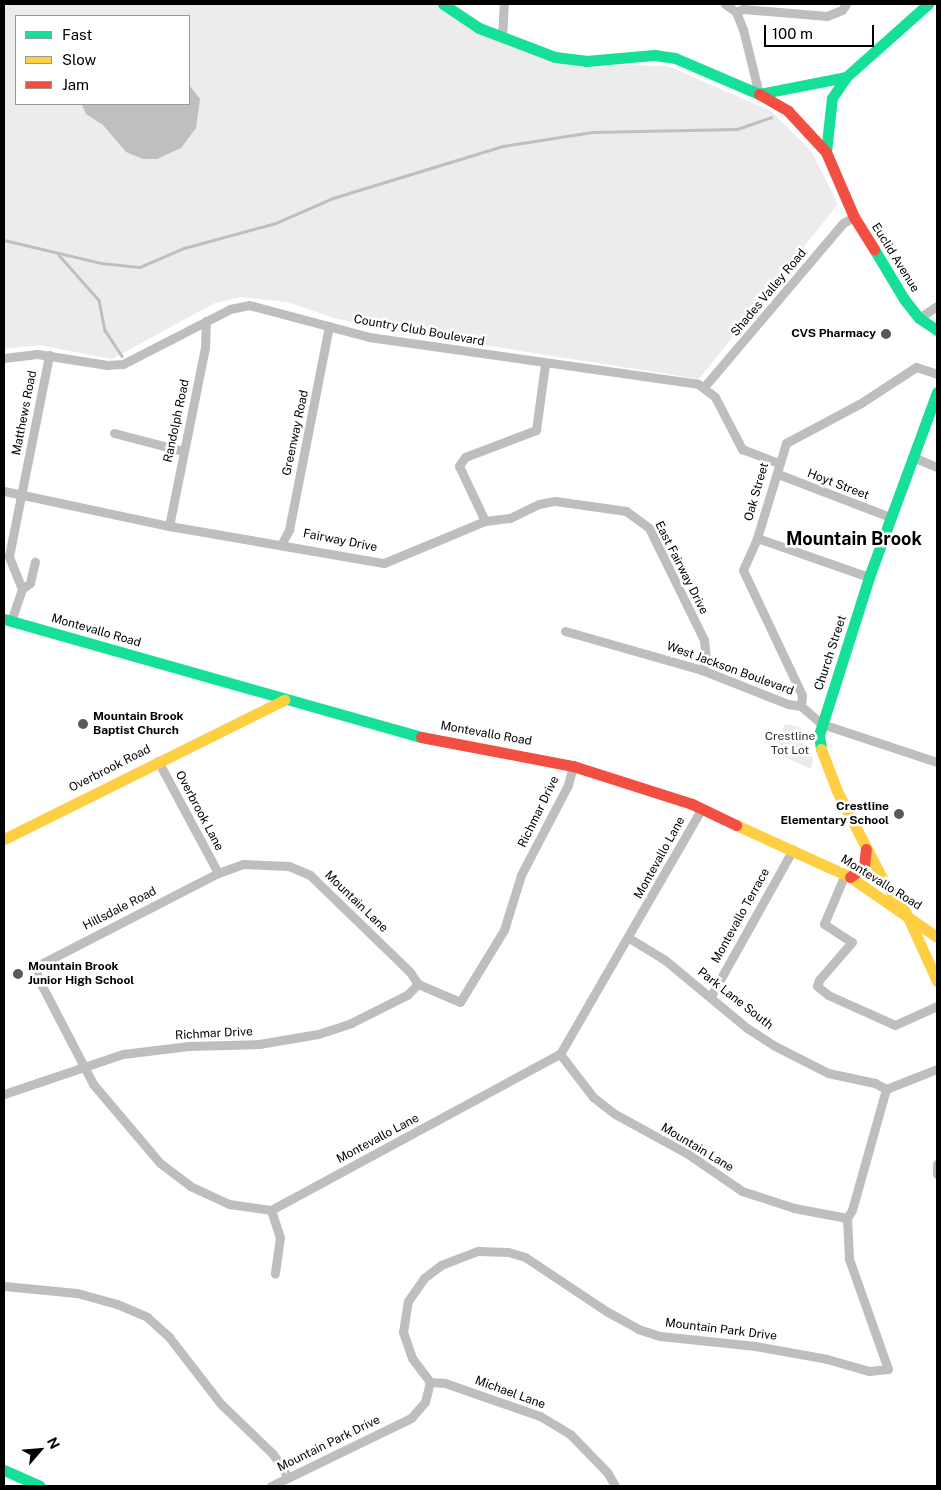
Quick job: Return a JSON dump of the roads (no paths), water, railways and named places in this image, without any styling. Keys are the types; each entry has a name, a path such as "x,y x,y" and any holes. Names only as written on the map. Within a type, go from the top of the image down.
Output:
{"street":[{"path":"443,4 502,38 555,57 586,61 654,55 675,58 759,94 788,111 826,152"},
{"path":"502,38 504,4"},
{"path":"725,4 736,12 750,48 759,94"},
{"path":"736,12 743,9 827,16 846,4"},
{"path":"826,152 832,98 846,77 928,4"},
{"path":"759,94 846,77"},
{"name":"Euclid Avenue","path":"826,152 854,217 904,299 919,318 937,330"},
{"name":"Shades Valley Road","path":"704,387 842,224 854,217"},
{"name":"Country Club Boulevard","path":"4,358 49,355 107,365 124,364 230,309 249,305 369,337 545,364 688,382 704,387"},
{"path":"919,318 937,306"},
{"name":"Randolph Road","path":"169,526 205,348 206,321"},
{"name":"Greenway Road","path":"282,543 289,530 329,326"},
{"name":"Matthews Road","path":"22,589 9,556 49,355"},
{"path":"485,521 459,466 465,457 536,430 545,364"},
{"name":"Oak Street","path":"800,706 802,695 743,570 757,538 786,443 793,437 861,403 916,367 937,374"},
{"path":"704,387 715,397 742,449 779,463"},
{"name":"Church Street","path":"906,913 883,880 837,791 820,747 822,724 869,577 937,392"},
{"path":"114,433 183,451"},
{"path":"913,458 937,468"},
{"name":"Hoyt Street","path":"778,474 890,518"},
{"name":"Fairway Drive","path":"4,492 169,526 282,543 384,562 485,521"},
{"name":"East Fairway Drive","path":"485,521 510,518 539,504 555,502 606,507 637,516 649,528 704,640 706,659 702,670"},
{"path":"757,538 869,577"},
{"path":"8,620 22,589 30,584 35,562"},
{"name":"Montevallo Road","path":"8,620 411,735 573,766 692,804 701,810 742,825 847,875 906,913 937,937"},
{"name":"West Jackson Boulevard","path":"565,631 702,670 788,704 800,706 822,724 937,762"},
{"name":"Overbrook Road","path":"4,839 158,760 284,700"},
{"name":"Overbrook Lane","path":"158,760 218,873"},
{"name":"Richmar Drive","path":"460,1002 504,930 521,875 568,785 573,766"},
{"name":"Montevallo Lane","path":"271,1210 560,1054 701,810"},
{"path":"866,847 868,861 847,875 824,924 852,942 818,980 817,986 828,995 894,1025 937,1006"},
{"name":"Montevallo Terrace","path":"711,996 793,849"},
{"name":"Mountain Lane","path":"218,873 243,864 270,863 290,866 310,875 410,972 418,984 460,1002"},
{"name":"Hillsdale Road","path":"82,1066 36,971 48,960 218,873"},
{"path":"906,913 937,981"},
{"name":"Park Lane South","path":"628,938 665,960 711,996 747,1028 775,1046 828,1073 875,1084 886,1089"},
{"path":"930,965 937,954"},
{"name":"Richmar Drive","path":"4,1094 82,1066 123,1054 189,1046 259,1044 318,1034 367,1015 407,995 418,984"},
{"name":"Mountain Lane","path":"560,1054 593,1097 614,1114 688,1154 742,1191 794,1208 847,1218"},
{"path":"82,1066 93,1084 160,1163 190,1186 228,1204 271,1210 280,1237 275,1274"},
{"path":"886,1089 937,1069"},
{"name":"Mountain Park Drive","path":"271,1486 411,1418 425,1402 430,1382 412,1358 403,1332 408,1301 424,1278 441,1265 478,1251 508,1252 525,1257 606,1312 638,1329 660,1336 755,1346 827,1359 869,1371 888,1369 849,1259 847,1218 855,1201 886,1089"},
{"path":"4,1286 77,1293 117,1304 147,1317 169,1337 221,1404 273,1454 288,1477"},
{"name":"Michael Lane","path":"430,1382 445,1383 540,1416 570,1434 607,1472 615,1486"},
{"path":"4,1470 40,1486"}],"waterway":[{"path":"4,240 101,263 140,267 184,248 276,223 333,198 503,146 592,132 737,129 771,117"},
{"path":"59,255 99,300 105,330 122,356"}],"place":[{"name":"CVS Pharmacy","path":"886,334"},
{"name":"Mountain Brook Baptist Church","path":"83,724"},
{"name":"Crestline Elementary School","path":"899,814"},
{"name":"Mountain Brook Junior High School","path":"18,974"}],"district":[{"name":"Mountain Brook","path":"854,539"}],"park label":[{"name":"Crestline Tot Lot","path":"790,744"}]}
